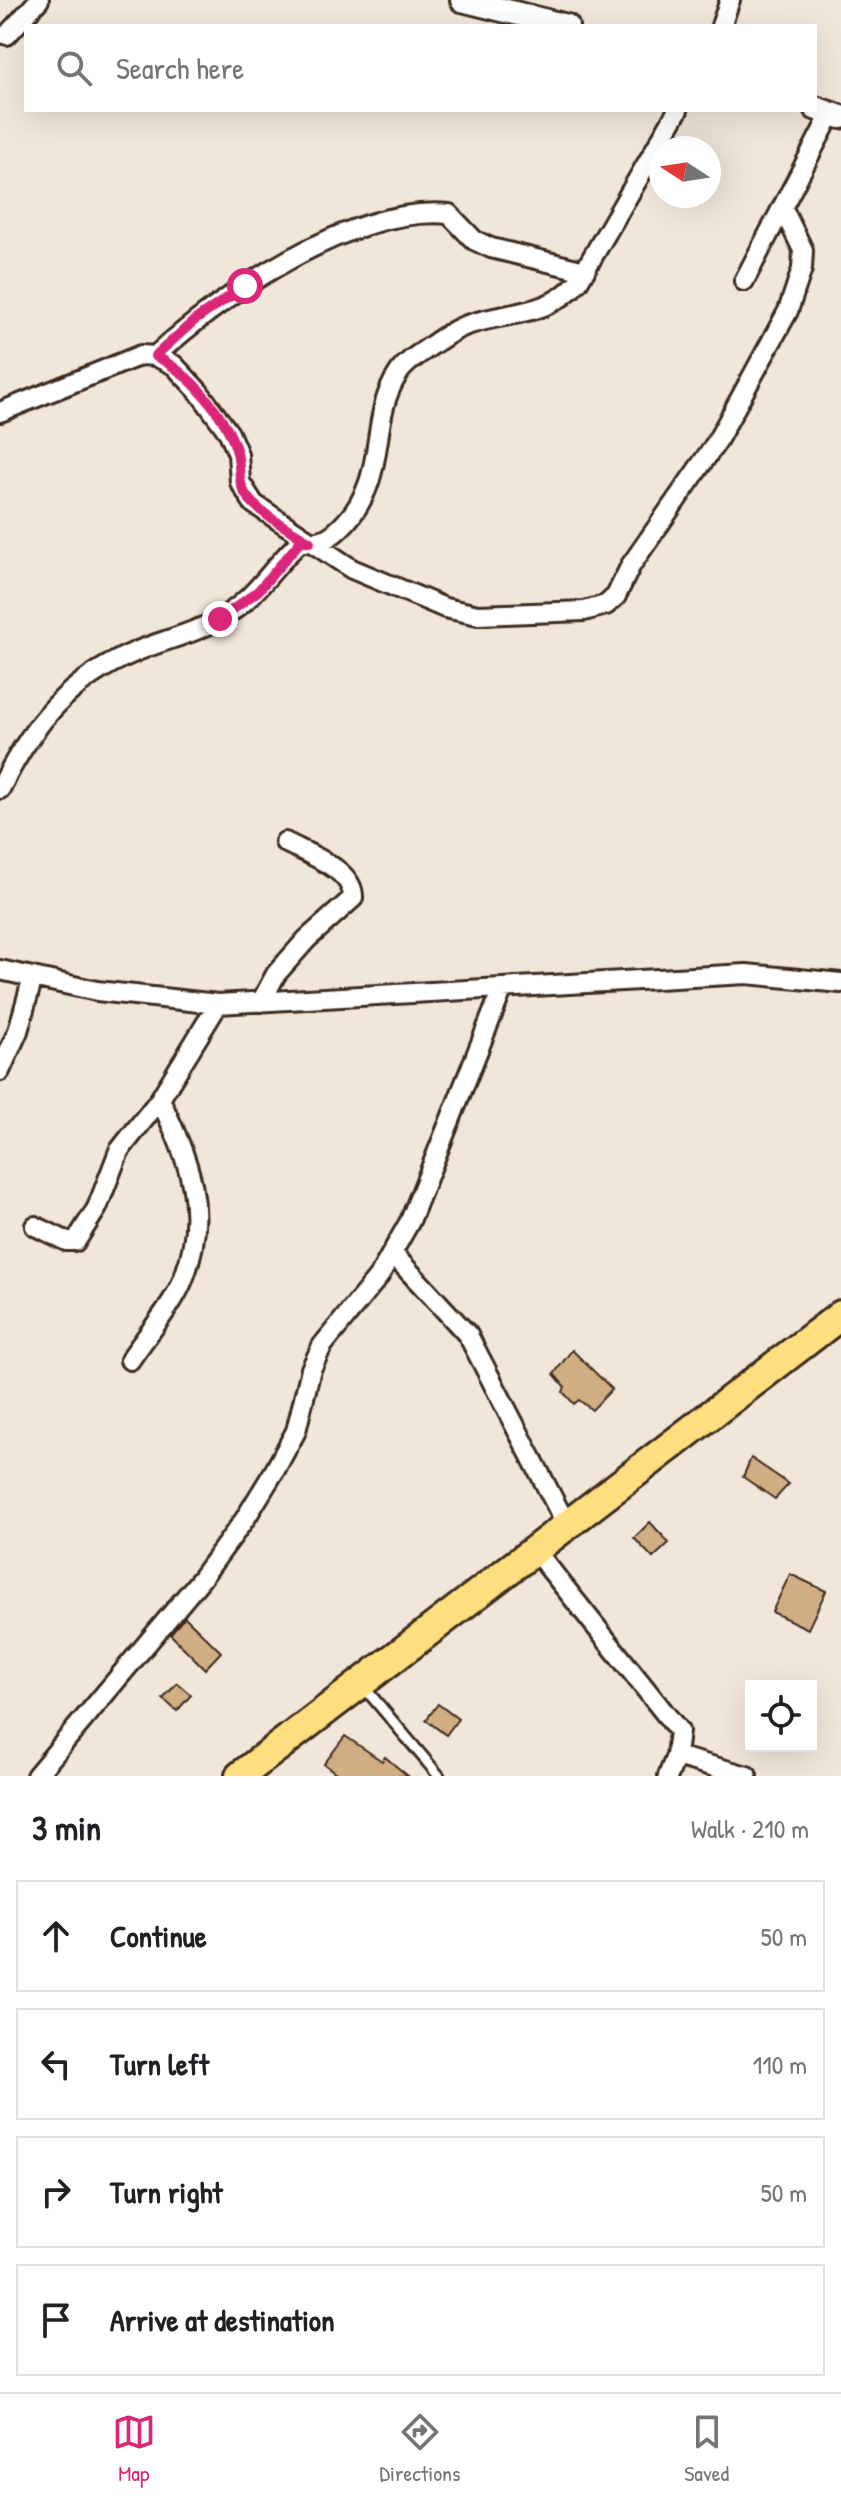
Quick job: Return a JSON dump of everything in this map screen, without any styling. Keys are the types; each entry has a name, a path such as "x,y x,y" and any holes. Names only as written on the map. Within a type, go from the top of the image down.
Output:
{"main road":[{"path":"240,1776 841,1315"}],"street":[{"path":"7,35 39,0"},
{"path":"462,0 559,24"},
{"path":"722,24 730,0"},
{"path":"0,789 47,712 69,691 132,653 220,619 258,591 300,542 322,544 332,537 366,496 386,404 398,374 415,357 464,326 534,310 563,299 585,271 677,112"},
{"path":"744,281 829,113"},
{"path":"0,412 141,355 155,356 174,365 229,433 238,454 240,482 254,504 352,569 456,610 478,615 584,611 606,605 616,596 631,565 716,443 788,311 802,269 803,250 783,209"},
{"path":"155,356 195,320 328,238 422,211 449,214 474,240 491,248 585,271"},
{"path":"261,1002 276,974 307,939 353,898 354,887 345,876 285,842"},
{"path":"0,970 97,991 218,1004 746,974 841,983"},
{"path":"0,1071 18,1031 33,977"},
{"path":"36,1776 201,1579 245,1519 296,1431 311,1369 322,1346 393,1254 410,1221 502,990"},
{"path":"35,1226 66,1241 76,1241 97,1208 119,1151 160,1099 218,1004"},
{"path":"130,1360 184,1279 198,1213 188,1159 160,1099"},
{"path":"393,1254 468,1335 513,1415 566,1524"},
{"path":"534,1549 679,1731 676,1756 668,1776"},
{"path":"676,1756 747,1776"}],"lane":[{"path":"361,1684 439,1776"}],"building":[{"path":"572,1350 612,1389 592,1410 579,1400 574,1404 563,1392 565,1387 554,1374"},
{"path":"751,1458 789,1484 775,1499 743,1477"},
{"path":"650,1522 669,1543 653,1558 634,1538"},
{"path":"790,1574 826,1591 808,1629 772,1612"},
{"path":"185,1617 221,1652 205,1669 170,1634"},
{"path":"177,1683 191,1695 177,1711 163,1699"},
{"path":"438,1704 458,1719 446,1735 426,1720"},
{"path":"345,1736 382,1761 385,1757 408,1776 340,1776 324,1764"}],"route":[{"path":"220,619 258,591 300,542 310,542 254,504 244,492 238,454 229,433 199,392 174,365 155,356 195,320 245,286"}]}
